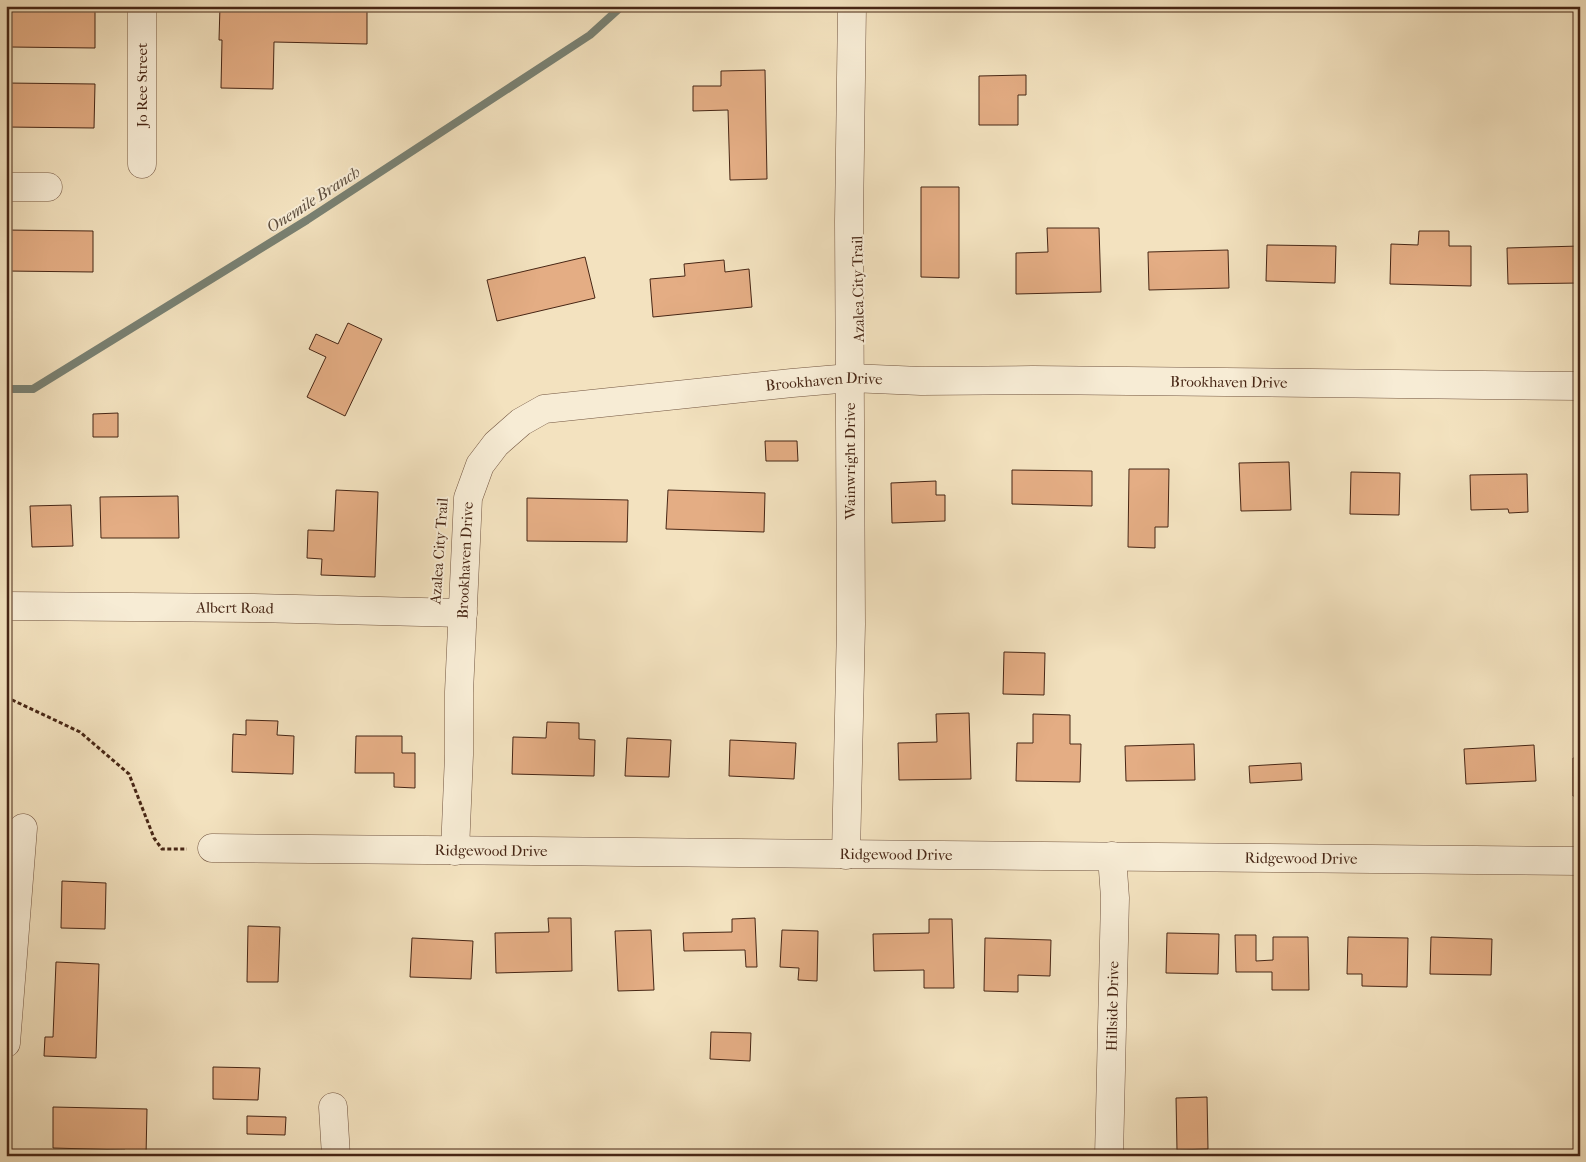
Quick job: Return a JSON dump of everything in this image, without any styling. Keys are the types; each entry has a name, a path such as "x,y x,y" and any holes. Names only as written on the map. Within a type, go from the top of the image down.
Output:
{"street":[{"name":"Jo Ree Street","path":"142,6 142,164"},
{"name":"Wainwright Drive","path":"846,855 851,624 849,221 852,6"},
{"path":"6,187 48,188"},
{"name":"Brookhaven Drive","path":"455,851 459,755 459,692 468,498 480,465 496,444 521,422 544,410 591,403 850,378 921,381 1033,380 1580,386"},
{"name":"Albert Road","path":"6,606 253,608 463,613"},
{"path":"6,1043 23,828"},
{"name":"Ridgewood Drive","path":"204,849 1580,861"},
{"name":"Hillside Drive","path":"1109,1156 1115,898 1112,856"},
{"path":"333,1108 336,1156"}],"path":[{"path":"6,697 80,732 129,774 154,838 162,849 204,849"}],"building":[{"path":"11,6 95,6 95,48 10,47"},
{"path":"220,6 367,6 367,44 274,42 273,89 221,88 222,40 219,40"},
{"path":"765,70 767,179 730,180 728,110 693,111 693,86 721,86 721,71"},
{"path":"1026,75 1026,95 1018,95 1018,125 979,125 979,76"},
{"path":"6,83 95,84 94,128 6,127"},
{"path":"921,187 959,187 959,278 921,277"},
{"path":"1047,228 1099,228 1101,292 1016,294 1016,253 1048,252"},
{"path":"6,230 93,231 93,272 6,271"},
{"path":"1419,231 1449,231 1449,246 1471,246 1471,286 1390,284 1391,244 1418,245"},
{"path":"1267,245 1336,246 1335,283 1266,281"},
{"path":"1580,246 1580,283 1508,284 1507,248"},
{"path":"1228,250 1229,288 1149,290 1148,252"},
{"path":"585,257 595,298 497,321 487,280"},
{"path":"724,260 725,272 749,269 752,307 653,317 650,279 685,276 684,264"},
{"path":"348,323 382,339 345,416 307,397 326,357 309,349 316,334 338,344"},
{"path":"118,413 118,437 93,437 93,414"},
{"path":"765,441 797,441 798,461 766,461"},
{"path":"1289,462 1291,510 1241,511 1239,463"},
{"path":"1129,469 1169,469 1168,527 1155,527 1155,548 1128,547"},
{"path":"1012,470 1092,471 1092,506 1012,504"},
{"path":"1351,472 1400,473 1399,515 1350,514"},
{"path":"1578,473 1580,473 1580,528 1576,527"},
{"path":"1527,474 1528,512 1509,513 1508,509 1471,510 1470,475"},
{"path":"936,481 936,495 945,495 945,521 892,523 891,483"},
{"path":"336,490 378,492 375,577 321,575 322,559 307,558 308,530 334,531"},
{"path":"668,490 765,493 764,532 666,529"},
{"path":"178,496 179,538 101,538 100,497"},
{"path":"527,498 628,500 627,542 527,541"},
{"path":"71,505 73,546 32,547 30,506"},
{"path":"1004,652 1045,653 1044,695 1003,694"},
{"path":"969,713 971,779 899,780 898,743 937,742 936,714"},
{"path":"1033,714 1070,715 1070,744 1081,744 1080,782 1016,781 1017,743 1033,743"},
{"path":"246,720 278,721 277,735 294,736 293,774 232,772 233,734 246,735"},
{"path":"547,722 579,723 579,739 595,740 594,776 512,774 513,737 546,738"},
{"path":"356,736 402,736 402,753 415,753 415,788 394,787 394,773 355,773"},
{"path":"627,738 671,740 669,777 625,776"},
{"path":"730,740 796,743 794,779 729,776"},
{"path":"1194,744 1195,780 1126,781 1125,746"},
{"path":"1534,745 1536,781 1466,784 1464,749"},
{"path":"1573,758 1580,758 1580,796 1573,796"},
{"path":"1301,763 1302,780 1250,783 1249,766"},
{"path":"62,881 106,883 105,929 61,928"},
{"path":"548,918 571,918 572,971 496,973 495,933 549,932"},
{"path":"755,918 757,967 746,967 745,950 684,951 683,933 732,932 732,919"},
{"path":"929,919 952,919 954,988 924,988 924,970 874,971 873,934 929,933"},
{"path":"248,926 280,927 278,982 247,982"},
{"path":"651,930 654,990 618,991 615,931"},
{"path":"782,930 818,931 817,981 798,980 799,968 780,967"},
{"path":"1167,933 1219,934 1218,974 1166,973"},
{"path":"1235,935 1256,935 1256,961 1273,960 1273,937 1308,937 1309,990 1272,990 1272,972 1236,972"},
{"path":"1348,937 1408,938 1407,987 1362,986 1362,974 1347,974"},
{"path":"1431,937 1492,939 1491,975 1430,974"},
{"path":"412,938 473,941 471,979 410,977"},
{"path":"985,938 1051,940 1050,976 1018,975 1018,992 984,991"},
{"path":"56,962 99,964 96,1058 44,1056 45,1037 53,1037"},
{"path":"711,1032 751,1033 750,1061 710,1059"},
{"path":"213,1067 260,1068 258,1100 213,1099"},
{"path":"1207,1097 1208,1149 1177,1150 1176,1098"},
{"path":"53,1107 147,1109 146,1156 125,1156 125,1150 53,1148"},
{"path":"247,1116 286,1117 285,1135 247,1134"}],"waterway":[{"name":"Onemile Branch","path":"6,389 33,389 307,220 590,35 622,6"}]}
